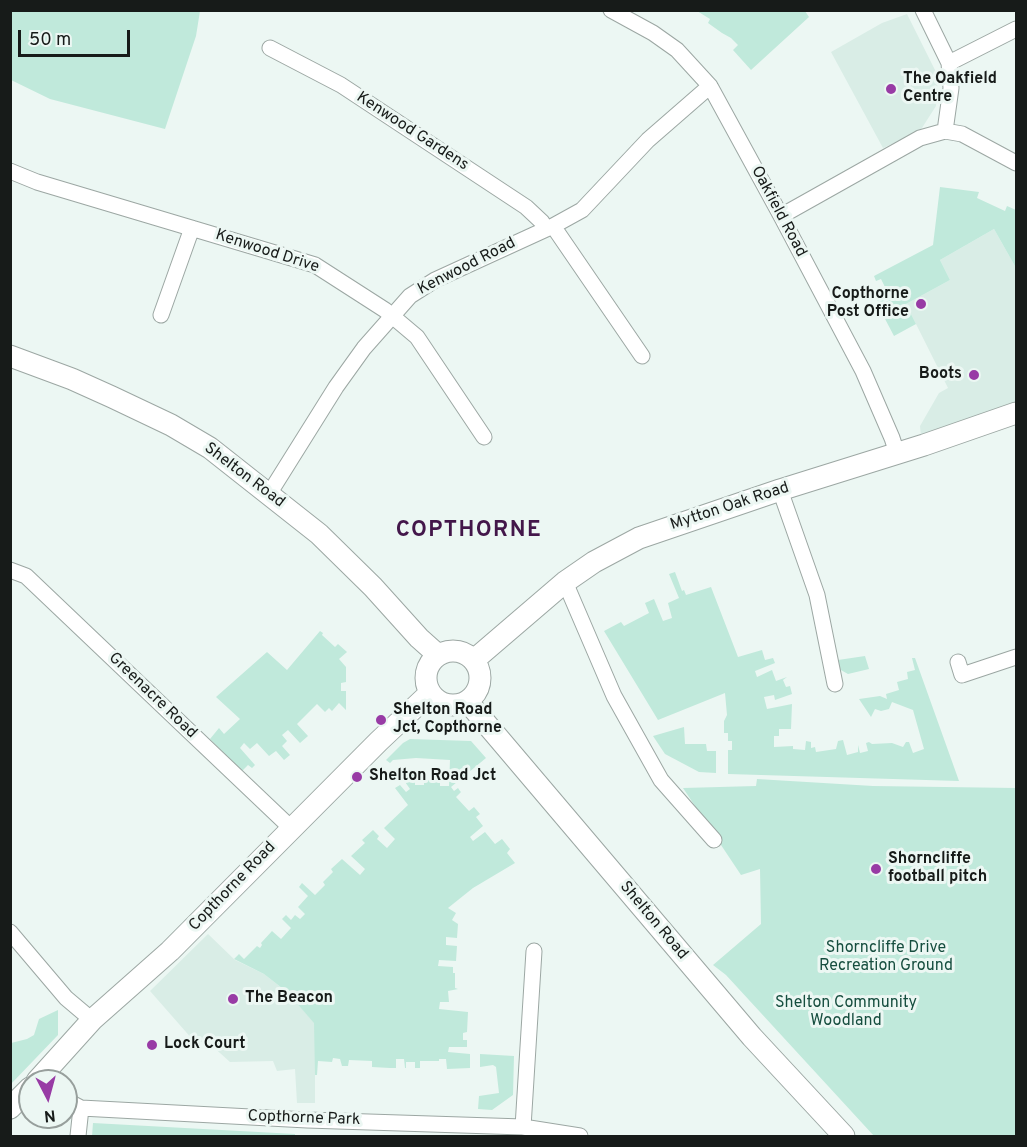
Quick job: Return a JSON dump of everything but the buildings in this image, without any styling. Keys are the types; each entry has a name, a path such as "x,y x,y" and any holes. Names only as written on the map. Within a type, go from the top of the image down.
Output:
{"main road":[{"name":"Shelton Road","path":"10,356 72,379 171,425 210,448 319,534 438,655"},
{"name":"Mytton Oak Road","path":"474,660 565,582 594,562 639,538 1017,413"},
{"path":"453,651 468,655 474,660 481,678 479,687 467,701 447,705 430,693 426,677 432,661 438,655 453,651"},
{"name":"Copthorne Road","path":"49,1069 92,1020 170,951 378,741 430,693"},
{"name":"Shelton Road","path":"467,701 752,1037 844,1137"}],"street":[{"name":"Oakfield Road","path":"611,10 653,33 677,50 710,86 782,216 863,371 897,453"},
{"path":"923,10 949,63 951,87 945,130"},
{"path":"949,63 1017,29"},
{"name":"Kenwood Gardens","path":"270,48 341,85 526,207 549,227 642,356"},
{"name":"Kenwood Road","path":"269,494 336,387 392,315 410,296 435,280 582,210 648,140 710,86"},
{"path":"782,216 920,138 945,130 962,134 1017,163"},
{"name":"Kenwood Drive","path":"10,171 37,182 315,265 352,287 417,336 484,437"},
{"path":"161,315 192,228"},
{"path":"780,490 817,595 835,684"},
{"name":"Greenacre Road","path":"10,570 26,576 291,828"},
{"path":"565,582 614,696 661,780 714,840"},
{"path":"962,675 1017,657"},
{"path":"10,932 66,998 92,1020"},
{"path":"523,1126 534,951"},
{"name":"Copthorne Park","path":"78,1106 307,1120 523,1126 580,1137"},
{"path":"78,1137 81,1108"}],"shaded area":[{"path":"907,14 938,76 936,106 920,131 883,148 831,52 882,23"},
{"path":"994,229 1016,268 1016,405 921,437 920,426 939,393 948,388 906,304 950,280 940,260"},
{"path":"208,934 235,960 264,974 287,992 315,1023 315,1103 297,1103 295,1069 277,1071 273,1061 230,1062 210,1044 193,1040 150,991"}],"green space":[{"path":"10,11 200,11 196,36 165,129 50,99 11,80"},
{"path":"697,11 805,11 809,17 751,70 733,50 738,45 708,23 710,19"},
{"path":"940,187 979,192 977,198 1005,211 1007,206 1016,210 1016,268 994,229 940,260 950,280 906,304 916,324 894,336 884,317 887,315 875,297 887,291 881,279 876,281 874,276 933,245"},
{"path":"675,572 682,591 684,590 686,595 711,587 738,657 762,650 765,660 773,658 775,663 755,671 757,677 772,670 776,681 787,677 783,680 786,687 790,686 792,694 775,700 774,695 764,697 767,709 792,704 791,729 779,729 779,736 774,736 774,747 793,746 793,749 805,750 806,741 811,742 811,748 815,747 816,752 836,749 838,741 843,740 847,755 858,752 858,745 860,753 868,751 866,743 869,742 872,744 892,743 903,747 906,742 909,742 913,753 924,749 913,710 892,702 889,709 881,711 875,709 871,717 859,699 880,696 887,699 886,694 899,690 897,682 908,679 907,672 915,670 912,658 915,658 959,781 728,774 728,750 732,750 732,741 728,741 728,733 724,733 724,721 727,715 725,693 658,720 604,631 621,622 624,626 649,613 645,603 654,599 663,621 672,618 668,603 679,598 669,574"},
{"path":"320,631 335,647 338,644 347,652 339,659 346,667 346,682 341,683 341,691 346,691 346,710 339,703 332,711 329,708 325,712 317,704 297,724 308,736 300,743 288,730 282,735 287,741 282,746 290,755 284,760 276,751 269,756 257,743 250,749 244,743 240,748 255,765 252,768 248,765 242,771 210,739 219,728 224,734 240,719 216,697 267,652 287,670"},
{"path":"865,656 869,669 848,674 839,669 838,660"},
{"path":"684,727 685,744 706,744 707,751 716,751 716,773 699,772 665,754 653,736"},
{"path":"410,739 471,741 486,758 451,787 454,791 458,788 461,792 456,797 469,811 474,807 480,814 476,817 483,826 470,837 473,841 485,832 495,844 502,839 510,849 507,853 515,863 473,888 448,908 456,913 452,920 458,924 457,938 446,937 446,945 457,946 456,961 439,960 438,966 453,967 455,988 458,989 448,991 449,1002 440,1002 439,1009 468,1012 467,1032 463,1033 463,1040 467,1040 467,1047 449,1047 448,1052 470,1054 470,1068 447,1069 446,1059 420,1061 420,1068 415,1068 415,1062 406,1062 405,1068 404,1059 396,1059 396,1068 372,1067 372,1061 349,1060 348,1066 342,1066 340,1059 333,1058 332,1062 318,1061 317,1075 315,1075 314,1023 287,992 264,974 234,959 239,954 244,959 257,946 260,948 261,943 272,931 281,939 291,928 282,919 286,915 291,920 295,915 300,919 305,914 298,907 308,896 299,887 302,883 315,895 333,872 331,869 342,859 360,875 365,869 351,856 365,843 362,840 373,830 379,836 377,839 387,848 395,839 384,828 408,805 395,788 400,785 406,792 410,789 403,779 415,774 415,785 424,785 424,780 440,781 440,786 449,786 450,760 416,758 393,760 390,763 386,760"},
{"name":"Shorncliffe Drive Recreation Ground","path":"757,779 873,786 1016,788 1016,1136 874,1136 726,975 713,965 761,924 760,869 741,875 683,788 756,786"},
{"path":"58,1010 58,1035 25,1069 18,1069 18,1077 11,1084 11,1043 34,1035 39,1019"},
{"path":"480,1054 514,1056 513,1095 492,1110 478,1109 479,1096 499,1093 496,1067 493,1065 480,1067"},
{"path":"93,1123 295,1134 295,1136 92,1136"}],"place":[{"name":"The Oakfield Centre","path":"891,89"},
{"name":"Copthorne Post Office","path":"921,304"},
{"name":"Boots","path":"974,375"},
{"name":"Shelton Road Jct, Copthorne","path":"381,720"},
{"name":"Shelton Road Jct","path":"357,777"},
{"name":"Shorncliffe football pitch","path":"876,869"},
{"name":"The Beacon","path":"233,999"},
{"name":"Lock Court","path":"152,1045"}],"district":[{"name":"COPTHORNE","path":"469,532"}],"park label":[{"name":"Shelton Community Woodland","path":"846,1013"}]}
